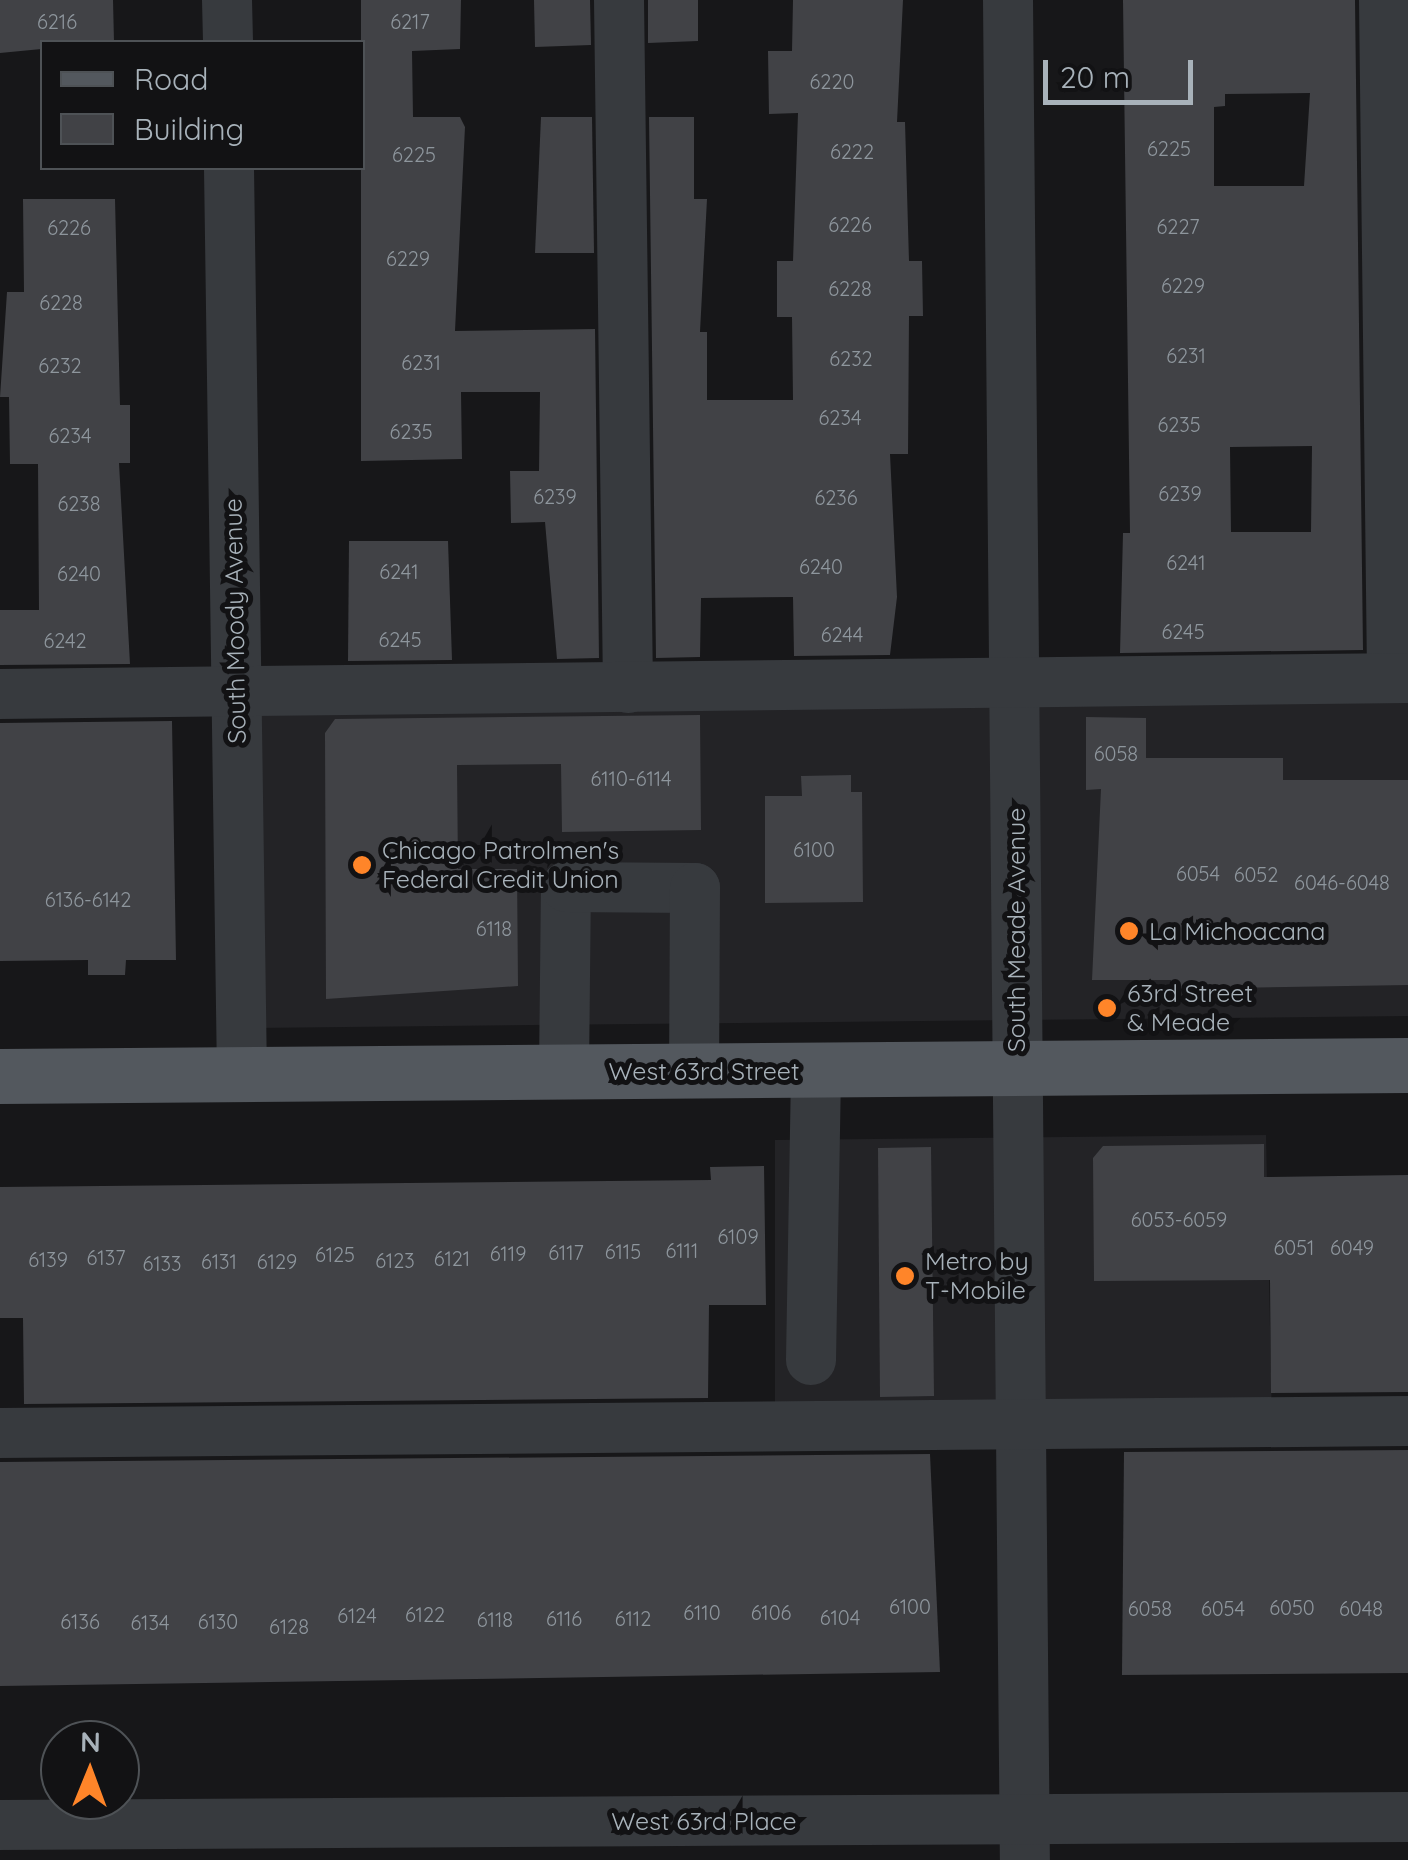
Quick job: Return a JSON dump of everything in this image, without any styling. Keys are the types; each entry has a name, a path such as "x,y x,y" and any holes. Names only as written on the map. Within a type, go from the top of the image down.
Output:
{"main road":[{"name":"West 63rd Street","path":"0,1076 1408,1065"}],"street":[{"path":"227,0 228,40"},
{"path":"619,0 628,688"},
{"name":"South Meade Avenue","path":"1008,0 1025,1840"},
{"path":"0,694 1400,678 1384,0"},
{"name":"South Moody Avenue","path":"230,170 242,1074"},
{"path":"564,1072 566,887 695,888 694,1070"},
{"path":"811,1360 816,1070"},
{"path":"0,1433 1408,1421"},
{"name":"West 63rd Place","path":"0,1825 1025,1840 1408,1817"}],"shaded area":[{"path":"1408,689 1408,1016 251,1028 247,702"},
{"path":"1266,1135 1272,1422 775,1424 775,1140"}],"building":[{"path":"0,0 113,0 114,40 40,40 40,49 0,53"},
{"path":"361,0 461,0 460,49 412,51 413,117 460,117 465,127 455,331 595,329 599,658 557,659 545,522 511,523 510,471 539,471 540,392 461,392 462,459 361,461 365,40 361,40"},
{"path":"534,0 590,0 591,45 535,47"},
{"path":"648,0 698,0 698,41 648,43"},
{"path":"793,0 903,0 897,122 905,122 909,261 922,261 923,316 909,316 908,454 890,454 897,597 890,655 794,656 793,597 701,598 700,657 656,658 649,117 694,117 694,199 707,199 700,332 707,332 707,400 793,400 792,317 777,317 777,261 793,261 798,113 769,114 768,51 792,51"},
{"path":"1123,0 1355,0 1363,650 1120,653 1123,533 1130,533","holes":["1310,93 1304,186 1214,186 1214,107 1225,106 1225,94","1312,446 1311,532 1231,532 1230,447"]},
{"path":"541,117 592,117 594,253 535,253"},
{"path":"23,199 115,199 120,405 130,405 130,463 119,463 130,664 0,665 0,610 39,610 38,464 10,464 9,397 0,397 7,292 24,292"},
{"path":"349,541 448,541 452,660 348,661"},
{"path":"700,715 701,830 562,832 561,764 457,765 458,869 517,869 518,986 326,999 325,733 335,719"},
{"path":"1086,717 1146,718 1146,758 1283,758 1283,780 1408,780 1408,985 1171,989 1171,980 1092,980 1101,789 1086,790"},
{"path":"172,721 176,960 126,960 125,975 88,975 88,960 0,961 0,723"},
{"path":"851,775 851,792 862,792 863,902 765,903 765,796 802,796 801,776"},
{"path":"1264,1144 1264,1177 1408,1175 1408,1392 1271,1393 1270,1280 1094,1281 1093,1158 1103,1146"},
{"name":"Metro by T-Mobile","path":"931,1147 934,1396 880,1397 878,1148"},
{"path":"764,1166 766,1305 709,1305 708,1398 24,1404 23,1318 0,1318 0,1187 711,1180 710,1167"},
{"path":"1408,1450 1408,1673 1122,1675 1124,1452"},
{"path":"930,1454 940,1672 0,1686 0,1462"}],"place":[{"name":"Chicago Patrolmen's Federal Credit Union","path":"362,865"},
{"name":"La Michoacana","path":"1129,931"},
{"name":"63rd Street & Meade","path":"1107,1008"},
{"name":"Metro by T-Mobile","path":"905,1276"}]}
